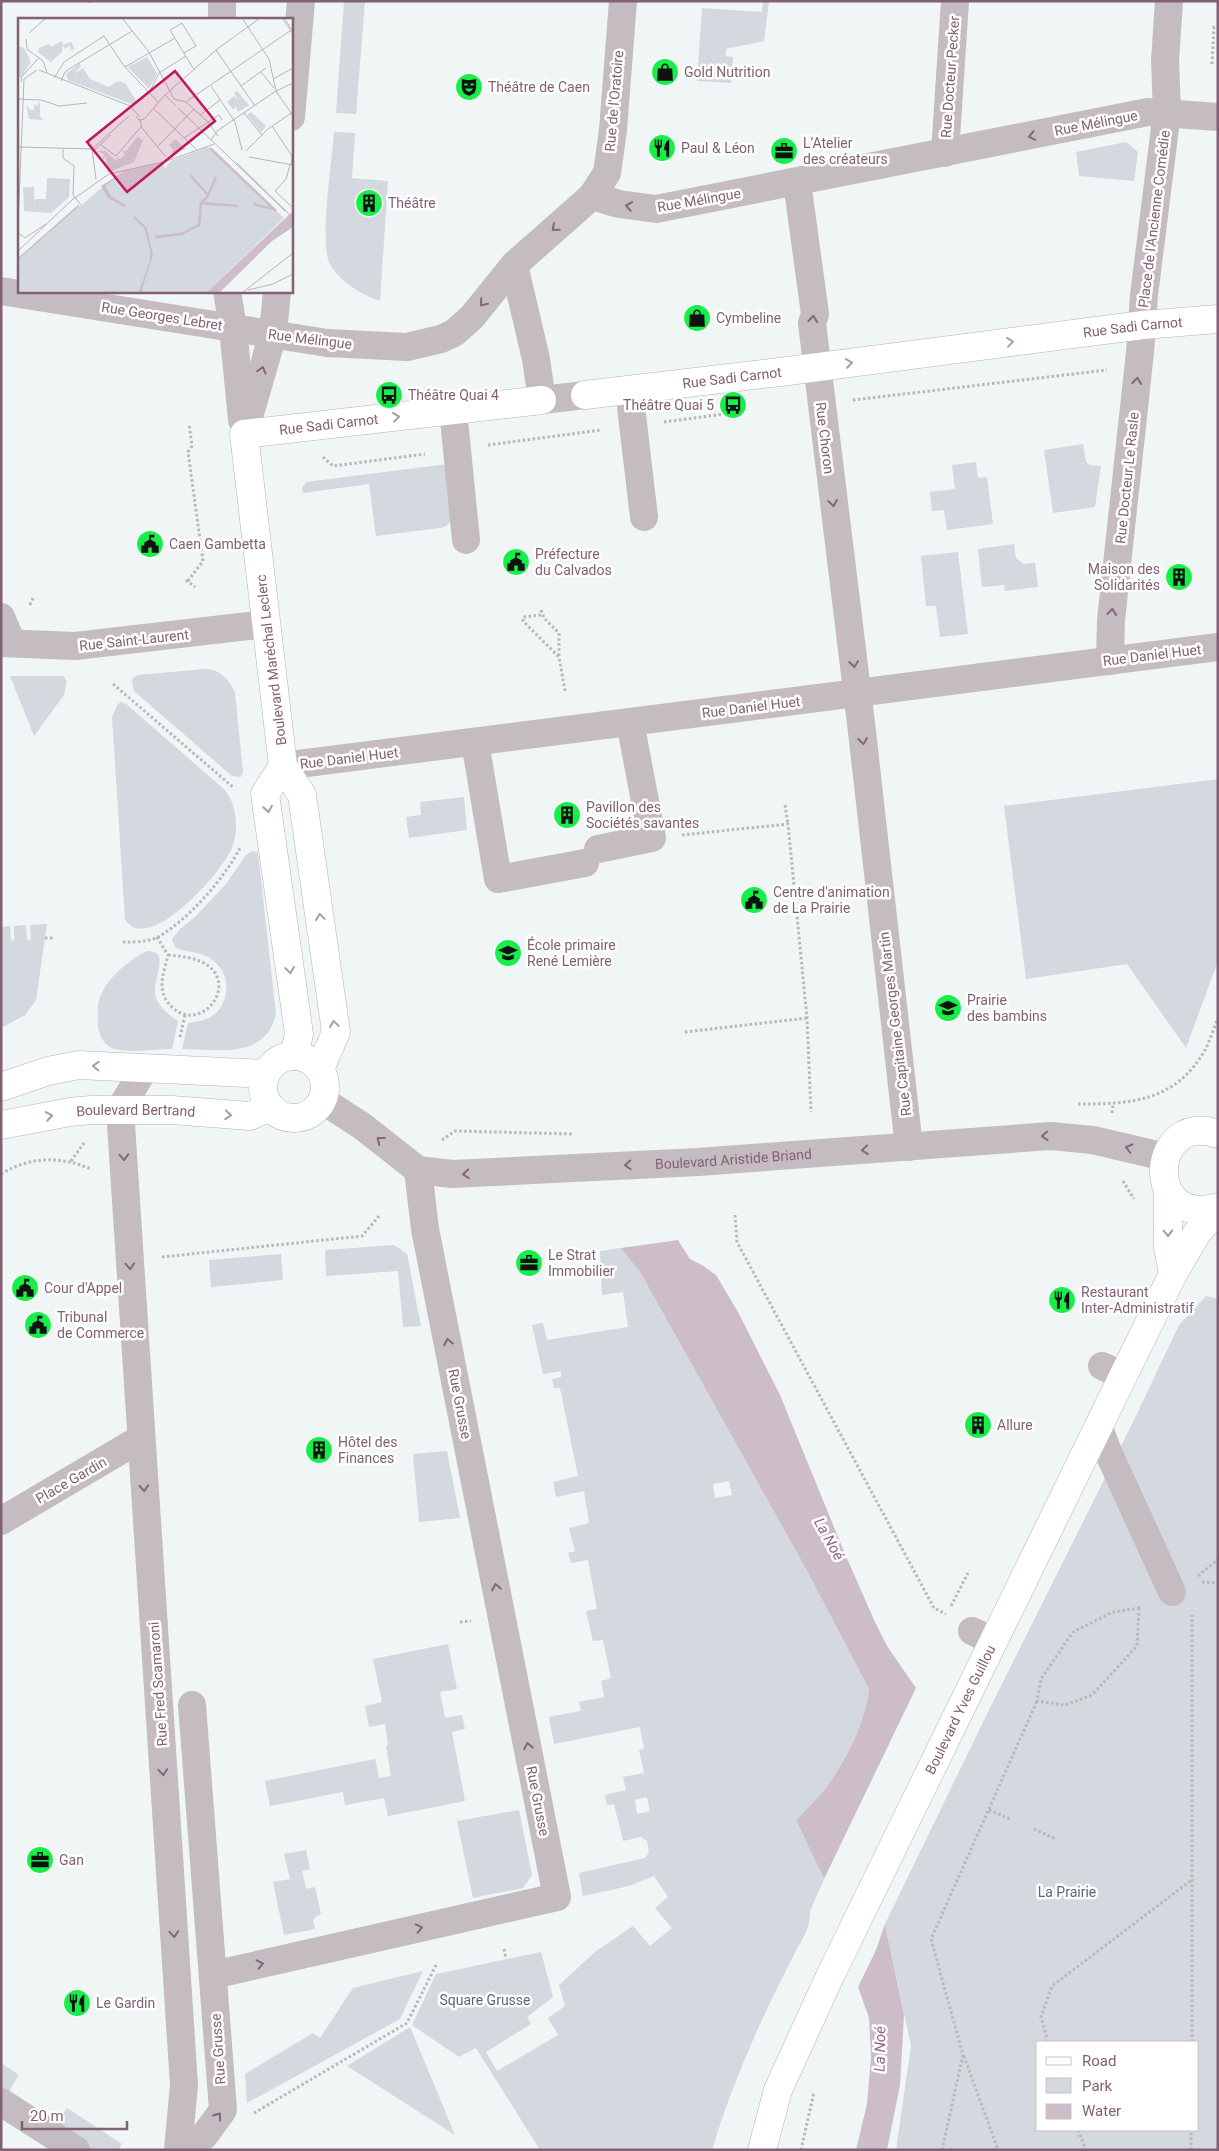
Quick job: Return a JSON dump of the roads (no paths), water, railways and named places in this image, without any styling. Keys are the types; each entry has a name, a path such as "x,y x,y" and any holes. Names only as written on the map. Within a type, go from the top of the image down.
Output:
{"main road":[{"name":"Rue Sadi Carnot","path":"585,395 816,368 1143,325 1218,318"},
{"name":"Rue Sadi Carnot","path":"244,434 542,400"},
{"name":"Boulevard Maréchal Leclerc","path":"244,434 284,766 302,795 336,1032 320,1069"},
{"path":"284,766 265,794 299,1034 294,1056"},
{"path":"294,1056 309,1059 320,1069 324,1079 325,1090 317,1108 308,1114 288,1117 270,1107 263,1091 263,1082 273,1064 283,1058 294,1056"},
{"path":"1,1087 48,1071 80,1065 266,1074"},
{"name":"Boulevard Bertrand","path":"1,1125 70,1112 120,1109 250,1116 270,1107"},
{"path":"1212,1126 1183,1135 1169,1148 1165,1157 1162,1174 1168,1191 1175,1200 1190,1208 1208,1210 1218,1208"},
{"path":"1168,1191 1168,1247 1172,1274"},
{"name":"Boulevard Yves Guillou","path":"762,2150 778,2090 973,1630 1098,1426 1112,1370 1197,1232 1218,1208"}],"street":[{"path":"222,1 222,18"},
{"path":"292,105 301,1"},
{"name":"Rue de l'Oratoire","path":"592,196 607,173 613,130 623,1"},
{"name":"Rue Docteur Pecker","path":"945,153 955,1"},
{"name":"Place de l'Ancienne Comédie","path":"1143,325 1144,294 1167,112 1165,61 1169,1"},
{"name":"Rue Mélingue","path":"233,328 337,344 407,347 424,344 454,333 466,322 514,265 592,196 624,205 656,209 1148,112 1218,116"},
{"name":"Rue Choron","path":"797,182 815,314 812,323 816,368 857,693"},
{"path":"514,265 536,359 542,400"},
{"name":"Rue Georges Lebret","path":"1,291 233,328"},
{"name":"Boulevard Maréchal Leclerc","path":"227,292 233,328 244,434"},
{"name":"Boulevard Maréchal Leclerc","path":"244,434 273,334 277,292"},
{"name":"Rue Docteur Le Rasle","path":"1110,661 1111,620 1143,325"},
{"path":"629,390 644,517"},
{"name":"Rue Sadi Carnot","path":"542,400 585,395"},
{"path":"453,410 466,540"},
{"path":"1,617 6,643"},
{"name":"Rue Saint-Laurent","path":"6,643 76,646 266,624"},
{"name":"Rue Daniel Huet","path":"284,766 1218,647"},
{"name":"Rue Capitaine Georges Martin","path":"857,693 909,1147"},
{"path":"475,742 498,879 591,856 652,838 630,722"},
{"path":"120,1109 145,1068"},
{"path":"322,1100 356,1121 418,1170"},
{"name":"Rue Fred Scamaroni","path":"120,1109 124,1167 123,1184 128,1217 140,1439 184,2086 178,2150"},
{"name":"Boulevard Aristide Briand","path":"418,1170 452,1174 698,1162 1051,1136 1094,1140 1165,1157"},
{"name":"Rue Grusse","path":"184,2150 204,2136 223,2110 213,1975 557,1897 425,1229 418,1170"},
{"path":"1098,1426 1109,1454 1182,1587"},
{"name":"Place Gardin","path":"1,1520 140,1439"},
{"path":"192,1705 213,1975"},
{"path":"1,2102 76,2150"}],"water":[{"name":"La Noé","path":"678,1240 690,1259 716,1275 738,1312 780,1395 875,1622 887,1646 916,1688 824,1879 796,1820 822,1792 844,1761 860,1726 869,1689 806,1569 649,1288 640,1272 621,1248"},
{"name":"La Noé","path":"885,1924 904,2015 900,2085 887,2150 856,2150 867,2104 871,2057 869,2018 858,1987 876,1950"}],"place":[{"name":"Gold Nutrition","path":"665,72"},
{"name":"Théâtre de Caen","path":"469,87"},
{"name":"Paul & Léon","path":"662,148"},
{"name":"L’Atelier des créateurs","path":"784,151"},
{"name":"Théâtre","path":"369,203"},
{"name":"Cymbeline","path":"697,318"},
{"name":"Théâtre Quai 4","path":"389,395"},
{"name":"Théâtre Quai 5","path":"733,405"},
{"name":"Caen Gambetta","path":"150,544"},
{"name":"Préfecture du Calvados","path":"516,562"},
{"name":"Maison des Solidarités","path":"1179,577"},
{"name":"Pavillon des Sociétés savantes","path":"567,815"},
{"name":"Centre d'animation de La Prairie","path":"754,900"},
{"name":"École primaire René Lemière","path":"508,953"},
{"name":"Prairie des bambins","path":"948,1008"},
{"name":"Le Strat Immobilier","path":"529,1263"},
{"name":"Cour d'Appel","path":"25,1288"},
{"name":"Restaurant Inter-Administratif","path":"1062,1300"},
{"name":"Tribunal de Commerce","path":"38,1325"},
{"name":"Allure","path":"978,1425"},
{"name":"Hôtel des Finances","path":"319,1450"},
{"name":"Gan","path":"40,1860"},
{"name":"Le Gardin","path":"77,2003"}],"park label":[{"name":"La Prairie","path":"1067,1892"},
{"name":"Square Grusse","path":"485,2000"}]}
